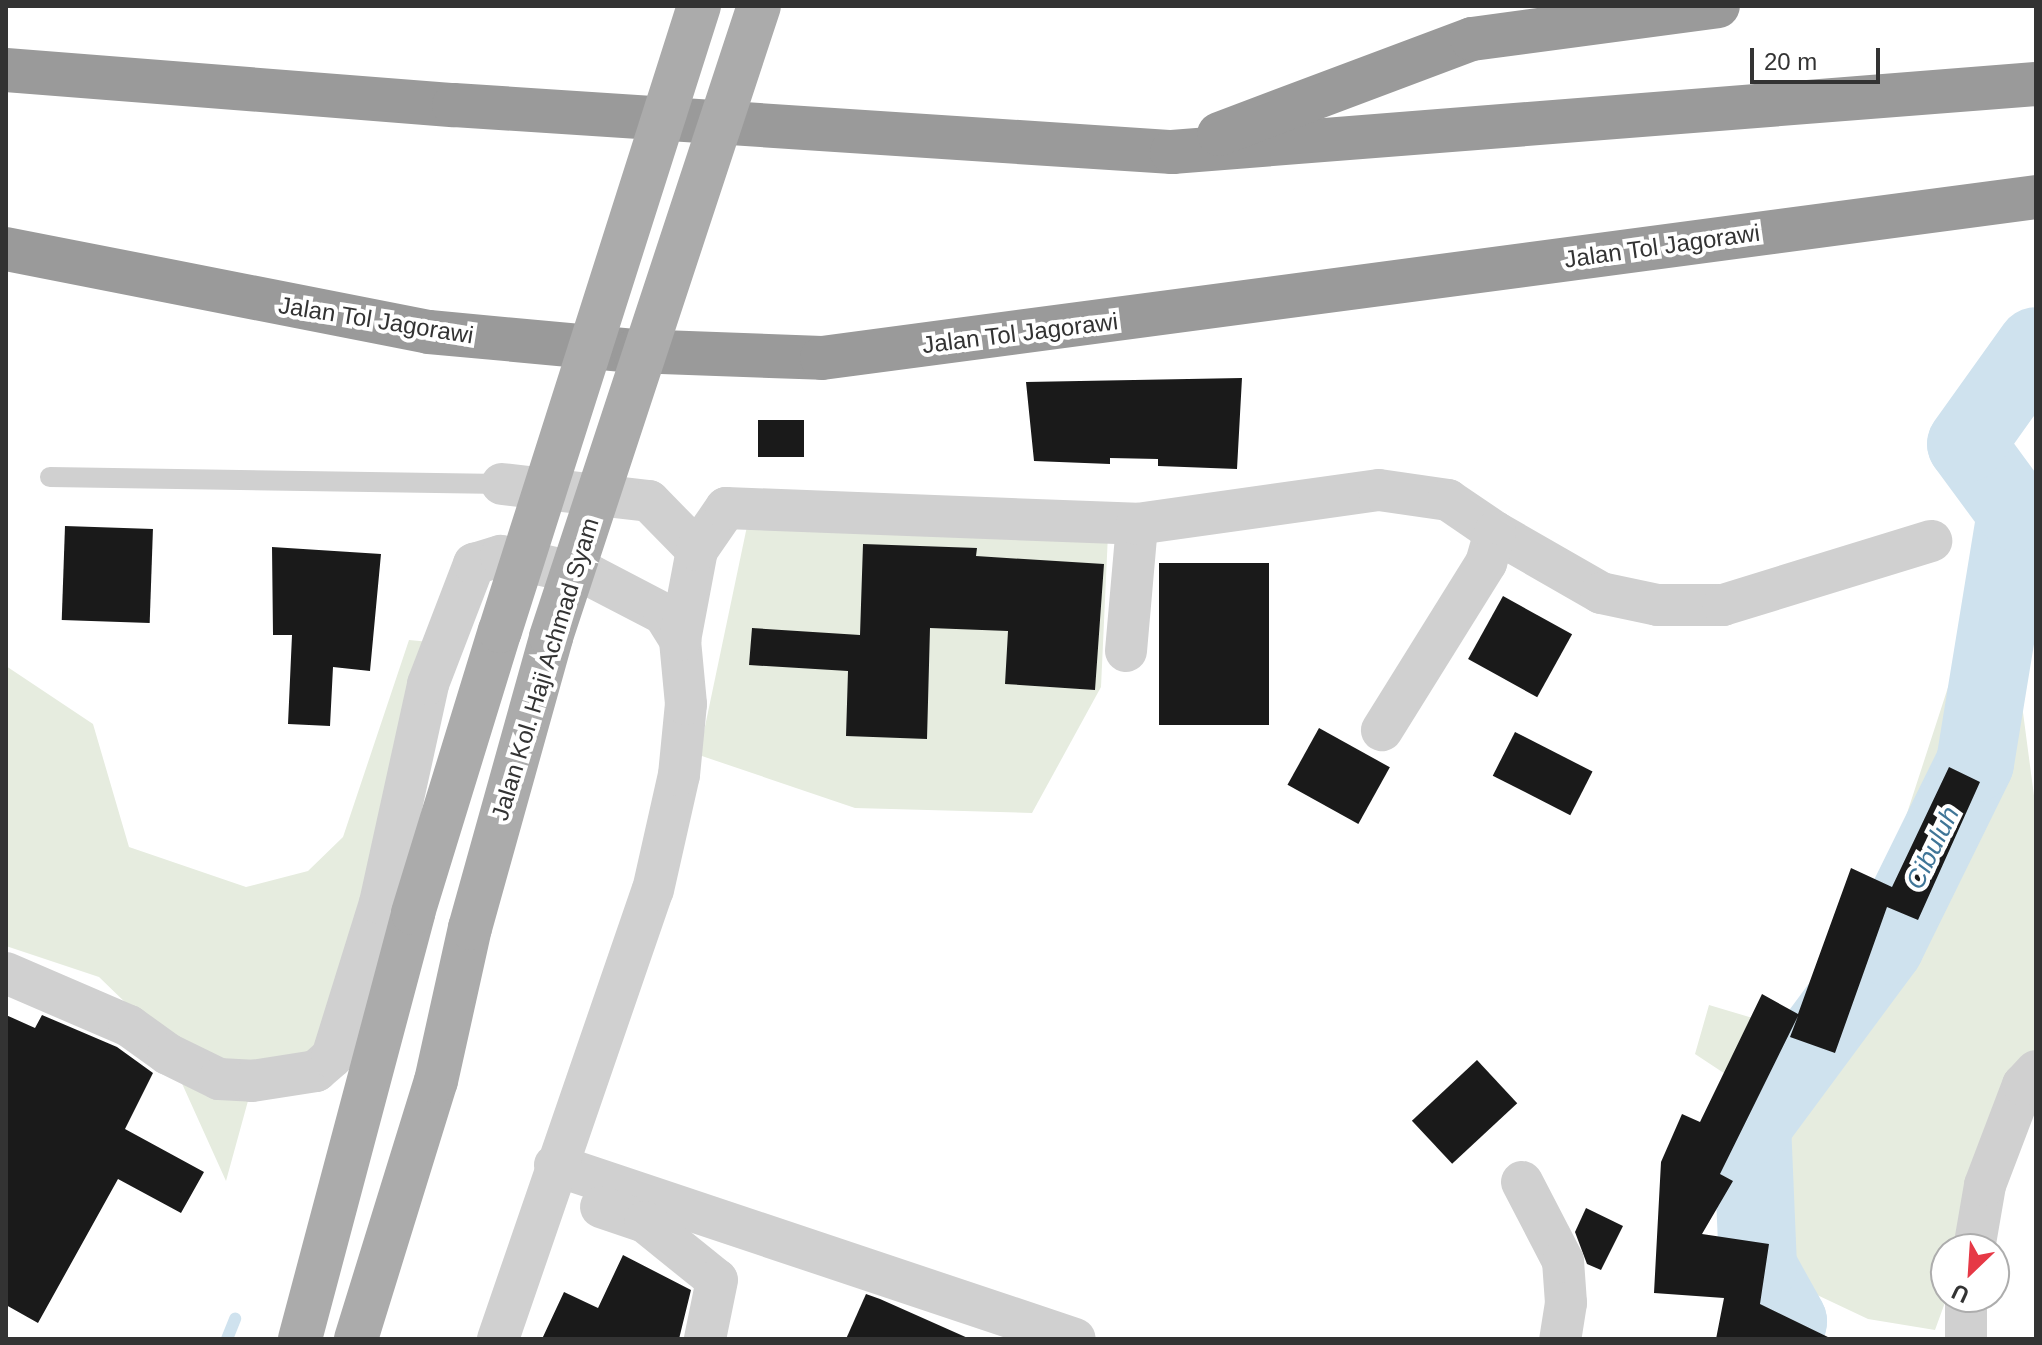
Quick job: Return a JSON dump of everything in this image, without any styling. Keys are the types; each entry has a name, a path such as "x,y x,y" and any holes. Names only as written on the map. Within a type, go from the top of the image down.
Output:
{"highway":[{"path":"1172,152 1472,39 1718,6"},
{"path":"6,70 454,105 1172,152 2036,84"},
{"name":"Jalan Tol Jagorawi","path":"6,249 429,332 634,351 822,358 2036,197"}],"main road":[{"path":"300,1339 354,1149 413,913 699,6"},
{"name":"Jalan Kol. Haji Achmad Syam","path":"356,1339 436,1081 470,928 551,637 759,6"}],"street":[{"path":"502,484 649,501 697,550"},
{"path":"498,1339 551,1176 653,890 679,775 686,704 680,640 697,550 726,508 1137,524 1379,490 1448,500 1495,532 1601,593 1658,605 1723,605 1931,541"},
{"path":"1126,651 1137,524"},
{"path":"1382,730 1486,563 1495,532"},
{"path":"6,973 129,1026 168,1054 219,1079 252,1081 316,1071 332,1057 380,903 428,684 474,564 501,556 591,576 664,614 680,640"},
{"path":"1977,1233 1985,1185 2023,1085 2036,1071"},
{"path":"551,1176 645,1222 717,1280 705,1339"},
{"path":"551,1176 1075,1339"},
{"path":"1522,1182 1563,1261 1566,1303 1560,1339"},
{"path":"1966,1313 1966,1339"}],"lane":[{"path":"50,477 502,484"}],"shaded area":[{"path":"750,512 1108,534 1101,687 1032,813 855,808 699,755"},
{"path":"409,640 441,643 332,1057 254,1079 226,1181 161,1037 99,977 6,946 6,666 93,724 129,847 246,887 308,871 343,837"},
{"path":"1953,672 2019,682 2036,811 2036,1052 1966,1233 1930,1233 1930,1313 1941,1313 1935,1330 1868,1319 1758,1267 1722,1171 1751,1091 1695,1054 1709,1005 1803,1033 1883,887"}],"building":[{"path":"1242,378 1237,469 1158,466 1158,459 1110,458 1110,464 1034,461 1026,382"},
{"path":"758,420 804,420 804,457 758,457"},
{"path":"65,526 153,529 150,623 62,620"},
{"path":"863,544 977,548 976,556 1104,564 1095,690 1005,684 1008,631 930,628 927,739 846,736 848,671 749,665 752,628 860,635"},
{"path":"272,547 381,554 370,671 333,667 330,726 288,724 292,635 273,635"},
{"path":"1159,563 1269,563 1269,725 1159,725"},
{"path":"1503,596 1572,634 1537,697 1468,659"},
{"path":"1319,728 1390,767 1358,824 1287,785"},
{"path":"1515,732 1593,771 1570,815 1493,776"},
{"path":"1949,767 1980,782 1918,920 1887,907 1835,1053 1790,1037 1798,1016 1720,1174 1733,1181 1702,1234 1769,1244 1760,1304 1832,1339 1716,1339 1724,1298 1654,1293 1661,1162 1682,1114 1700,1122 1762,994 1798,1014 1851,868 1892,887"},
{"path":"6,1015 35,1028 42,1015 117,1047 153,1073 125,1129 204,1172 181,1213 118,1179 38,1323 6,1305"},
{"path":"1477,1060 1517,1103 1452,1164 1412,1121"},
{"path":"1586,1208 1623,1226 1601,1270 1587,1264 1575,1232"},
{"path":"623,1255 691,1290 679,1339 542,1339 564,1292 598,1308"},
{"path":"866,1294 880,1299 970,1339 846,1339"}],"waterway":[{"name":"Cibuluh","path":"1784,1339 1788,1321 1758,1267 1752,1126 1885,946 1975,763 2016,512 1966,444 2036,346"},
{"path":"227,1339 235,1319"}]}
